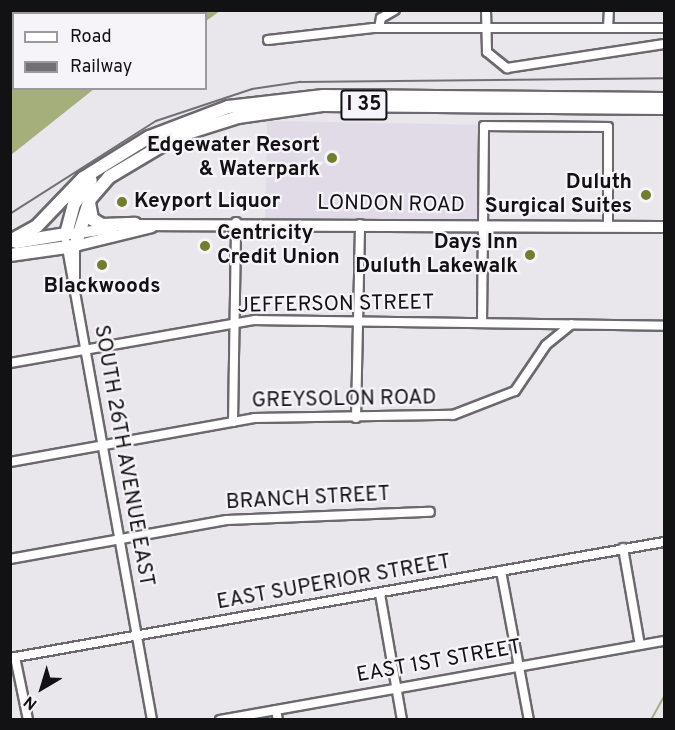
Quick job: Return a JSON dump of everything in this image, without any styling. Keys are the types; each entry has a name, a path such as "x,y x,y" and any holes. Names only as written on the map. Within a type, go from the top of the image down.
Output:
{"highway":[{"name":"I 35","path":"71,240 74,204 106,164 180,123 278,99 664,99"},
{"name":"I 35","path":"71,240 90,199 134,160 178,136 279,108 664,108"},
{"path":"10,242 31,231 66,193 106,164"},
{"path":"90,199 92,219 102,225 135,224"},
{"name":"LONDON ROAD","path":"10,242 71,240"},
{"name":"LONDON ROAD","path":"10,255 71,240"}],"main road":[{"name":"LONDON ROAD","path":"71,240 152,227 236,222 482,227 664,227"},
{"name":"LONDON ROAD","path":"71,240 135,224 152,227"}],"street":[{"path":"379,28 381,18 394,10"},
{"path":"486,10 487,52 507,68 664,44"},
{"path":"608,28 609,10"},
{"path":"268,40 379,28 485,30 664,28"},
{"path":"482,322 484,126 608,127 608,227"},
{"path":"233,422 236,222"},
{"path":"356,418 360,224"},
{"name":"SOUTH 26TH AVENUE EAST","path":"71,240 85,349 122,542 152,720"},
{"name":"JEFFERSON STREET","path":"10,363 235,323 358,321 664,326"},
{"name":"GREYSOLON ROAD","path":"10,462 233,422 440,417 504,399 519,387 546,345 572,324"},
{"name":"BRANCH STREET","path":"10,559 122,542 235,519 430,512"},
{"name":"EAST SUPERIOR STREET","path":"13,657 137,637 664,542"},
{"path":"623,548 640,645"},
{"path":"501,571 529,720"},
{"path":"380,594 402,720"},
{"name":"EAST 1ST STREET","path":"220,720 277,715 397,688 664,641"},
{"path":"13,657 28,720"}],"shaded area":[{"path":"11,10 220,10 207,20 207,12 12,12 12,90 93,90 11,155"},
{"path":"267,121 479,125 477,223 265,219"}],"waterway":[{"path":"651,720 664,697"}],"railway":[{"path":"10,214 156,121 252,89 300,82 664,78"}],"place":[{"name":"Edgewater Resort & Waterpark","path":"332,158"},
{"name":"Duluth Surgical Suites","path":"646,195"},
{"name":"Keyport Liquor","path":"122,202"},
{"name":"Centricity Credit Union","path":"205,246"},
{"name":"Days Inn Duluth Lakewalk","path":"530,255"},
{"name":"Blackwoods","path":"102,265"}]}
